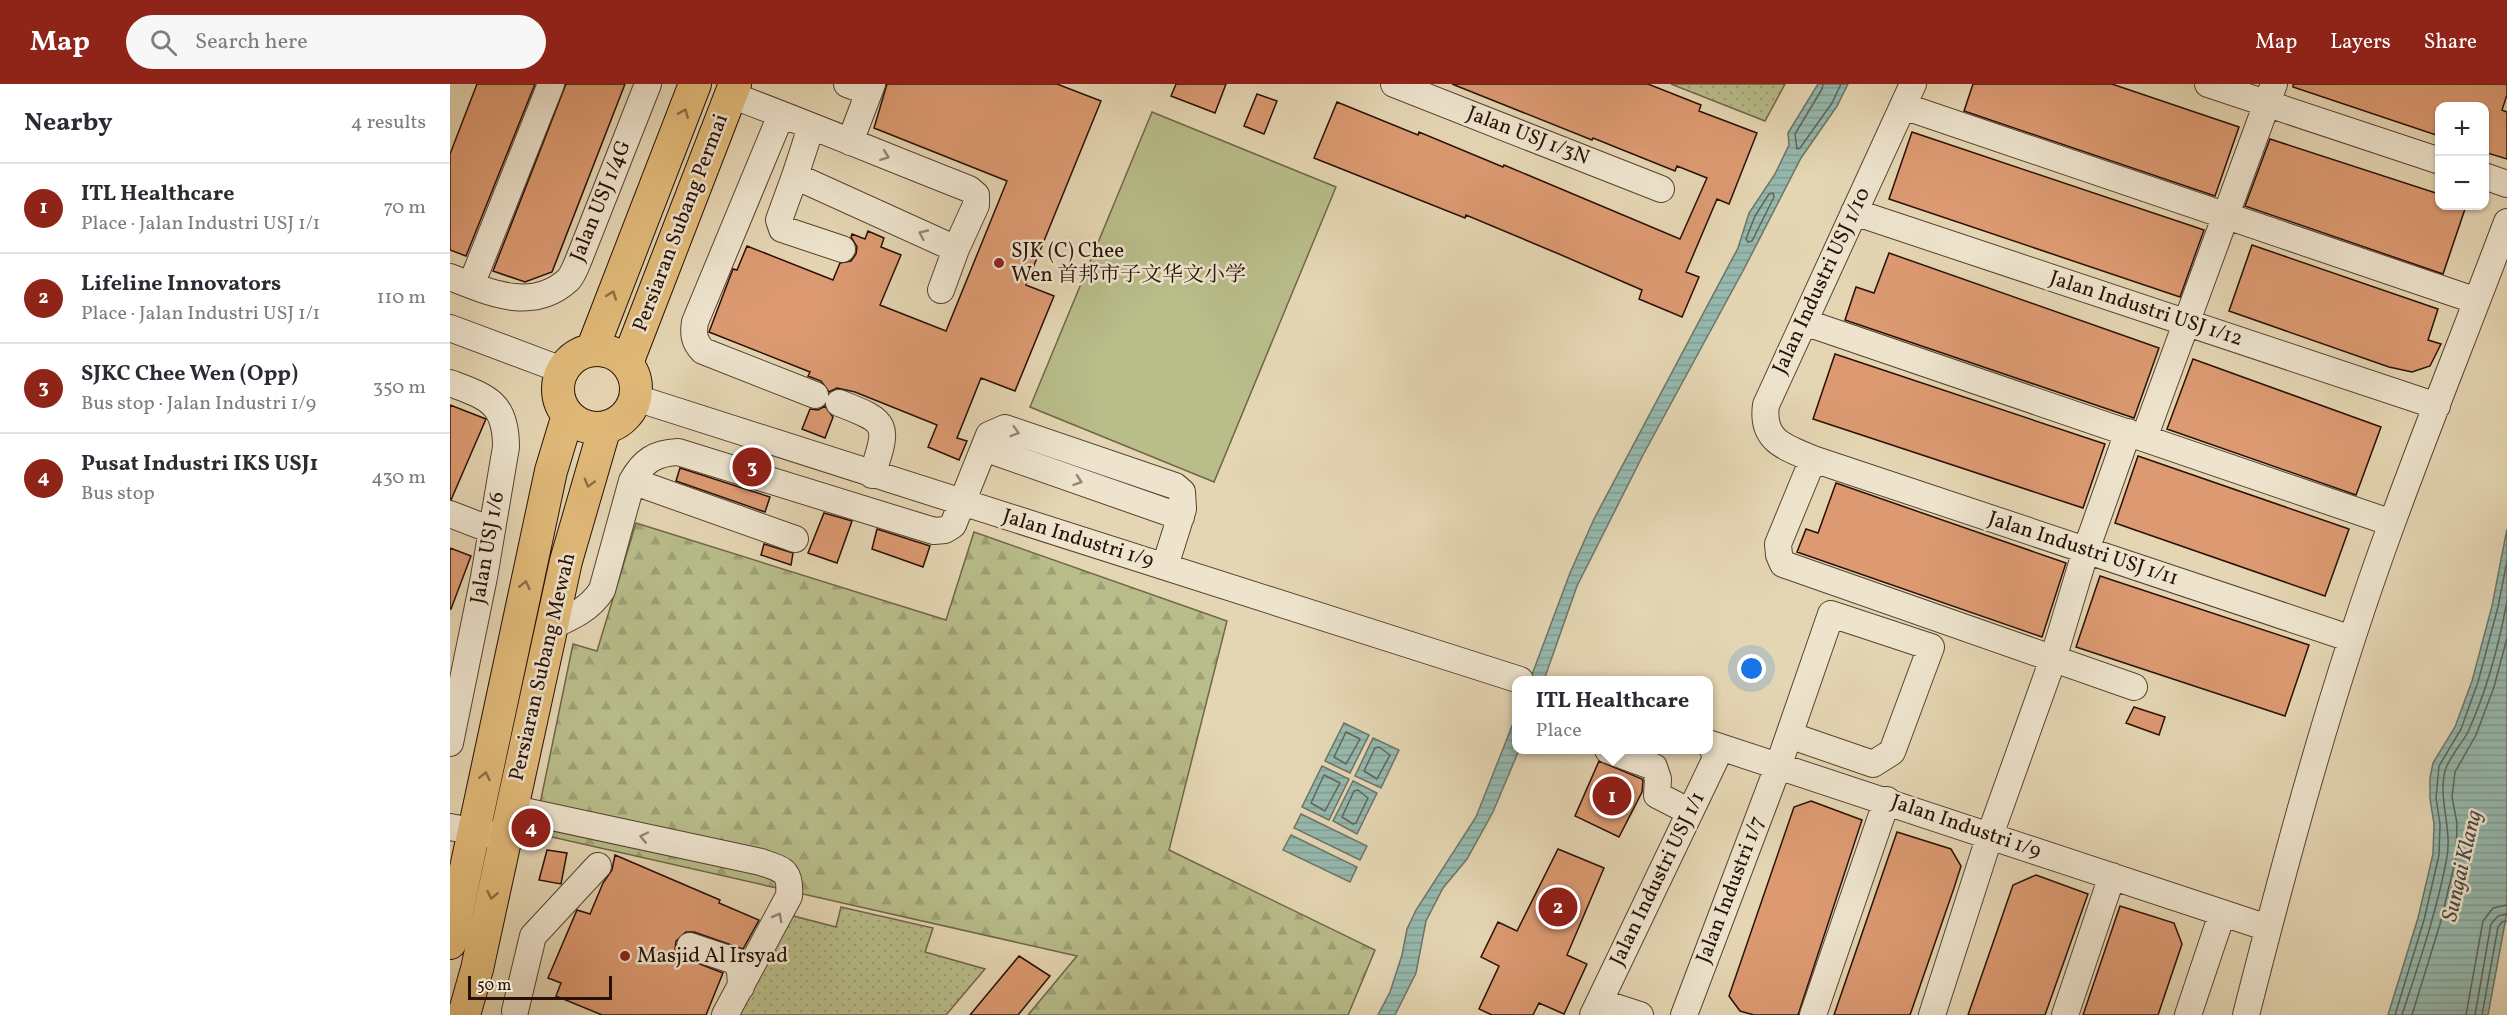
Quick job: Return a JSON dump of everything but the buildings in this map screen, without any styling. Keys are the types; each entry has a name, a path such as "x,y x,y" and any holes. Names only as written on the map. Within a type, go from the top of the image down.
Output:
{"main road":[{"name":"Persiaran Subang Permai","path":"592,350 695,84"},
{"name":"Persiaran Subang Permai","path":"627,363 733,90"},
{"path":"592,350 611,352 627,363 636,380 636,398 625,417 605,427 585,426 568,415 561,405 558,394 558,381 562,370 575,356 592,350"},
{"name":"Persiaran Subang Mewah","path":"450,943 461,830 550,471 568,415"},
{"name":"Persiaran Subang Mewah","path":"464,1015 566,561 605,427"}],"street":[{"path":"461,281 551,84"},
{"name":"Jalan USJ 1/4G","path":"461,281 496,295 514,299 553,290 569,279 579,260 648,84"},
{"name":"Jalan USJ 1/3N","path":"1394,84 1661,189"},
{"path":"2208,84 2270,94 2435,159"},
{"path":"850,142 863,87"},
{"path":"733,90 781,115 969,189 976,195 976,205 941,290"},
{"path":"1932,1015 1990,835 2053,658 2086,550 2186,323 2270,94"},
{"path":"1908,95 2226,216 2477,301"},
{"name":"Jalan Industri USJ 1/10","path":"1813,459 1783,447 1767,429 1764,418 1766,405 1908,95"},
{"path":"781,115 695,322 693,332 696,343 703,351 873,416 884,434 872,475"},
{"path":"812,127 779,220 782,229 842,249"},
{"path":"795,176 956,249"},
{"path":"2489,178 2507,184"},
{"name":"Jalan Industri USJ 1/12","path":"1854,212 2437,406"},
{"path":"2246,1015 2268,928 2352,639 2392,524 2507,222"},
{"path":"1804,322 2392,524"},
{"path":"450,328 562,370"},
{"name":"Jalan USJ 1/6","path":"450,383 488,398 499,410 506,428 506,447 491,530 460,643 451,736"},
{"name":"Jalan Industri 1/9","path":"636,398 1512,678"},
{"path":"552,626 595,601 602,590 632,481 639,468 649,459 664,453 678,452 934,531 945,530 953,525 984,448 1181,517 1165,566"},
{"path":"1813,459 1779,544 1779,555 1783,564 2134,687"},
{"name":"Jalan Industri USJ 1/11","path":"1813,459 2352,639"},
{"path":"632,481 795,539"},
{"path":"450,514 491,530"},
{"name":"Jalan Industri 1/7","path":"1684,1015 1790,735 1831,614 1931,647 1892,752 1873,764 1790,735"},
{"name":"Jalan Industri 1/9","path":"1713,744 1779,764 2268,928"},
{"name":"Jalan Industri USJ 1/1","path":"1597,1008 1715,760 1713,749"},
{"path":"1619,754 1654,767 1658,779 1657,795 1690,812"},
{"path":"1813,1015 1887,800"},
{"path":"461,830 507,823 761,862 783,870 790,880 789,896 725,1015"},
{"path":"514,1011 533,936 598,866"},
{"path":"2065,1015 2112,876"},
{"path":"2188,1015 2222,914"},
{"path":"690,946 735,961 740,970 741,987"},
{"path":"1597,1008 1640,1015"}],"green space":[{"path":"1671,84 1785,84 1765,121"},
{"path":"1152,112 1336,187 1214,482 1030,407"},
{"path":"636,523 946,620 974,532 1227,621 1169,850 1375,950 1348,1015 1028,1015 1077,956 534,833 573,644 597,651"},
{"path":"841,907 933,928 925,952 985,969 946,1015 733,1015 774,911 836,927"}],"water":[{"path":"1818,84 1848,84 1837,106 1801,158 1744,269 1643,455 1577,586 1545,676 1531,676 1570,573 1594,519 1738,248 1749,213 1775,174 1789,145 1788,133"},
{"name":"Sungai Klang","path":"2507,529 2507,912 2488,1015 2388,1015 2418,918 2433,854 2434,824 2430,799 2430,778 2433,763 2455,727 2472,681 2492,606"},
{"path":"1344,723 1369,735 1350,773 1325,761"},
{"path":"1512,726 1512,754 1517,754 1493,812 1467,859 1443,888 1426,921 1416,973 1395,1015 1378,1015 1390,992 1402,955 1407,929 1416,910 1476,817"},
{"path":"1373,738 1399,750 1381,788 1355,776"},
{"path":"1322,766 1349,779 1329,820 1302,807"},
{"path":"1353,781 1377,793 1357,834 1333,821"},
{"path":"1301,814 1367,846 1360,860 1294,828"},
{"path":"1291,835 1357,867 1350,882 1283,850"}],"place":[{"name":"SJK (C) Chee Wen 首邦市子文华文小学","path":"999,263"},
{"name":"SJKC Chee Wen (Opp)","path":"752,467"},
{"name":"ITL Healthcare","path":"1612,796"},
{"name":"Pusat Industri IKS USJ1","path":"531,828"},
{"name":"Lifeline Innovators","path":"1558,907"},
{"name":"Masjid Al Irsyad","path":"625,956"}]}
